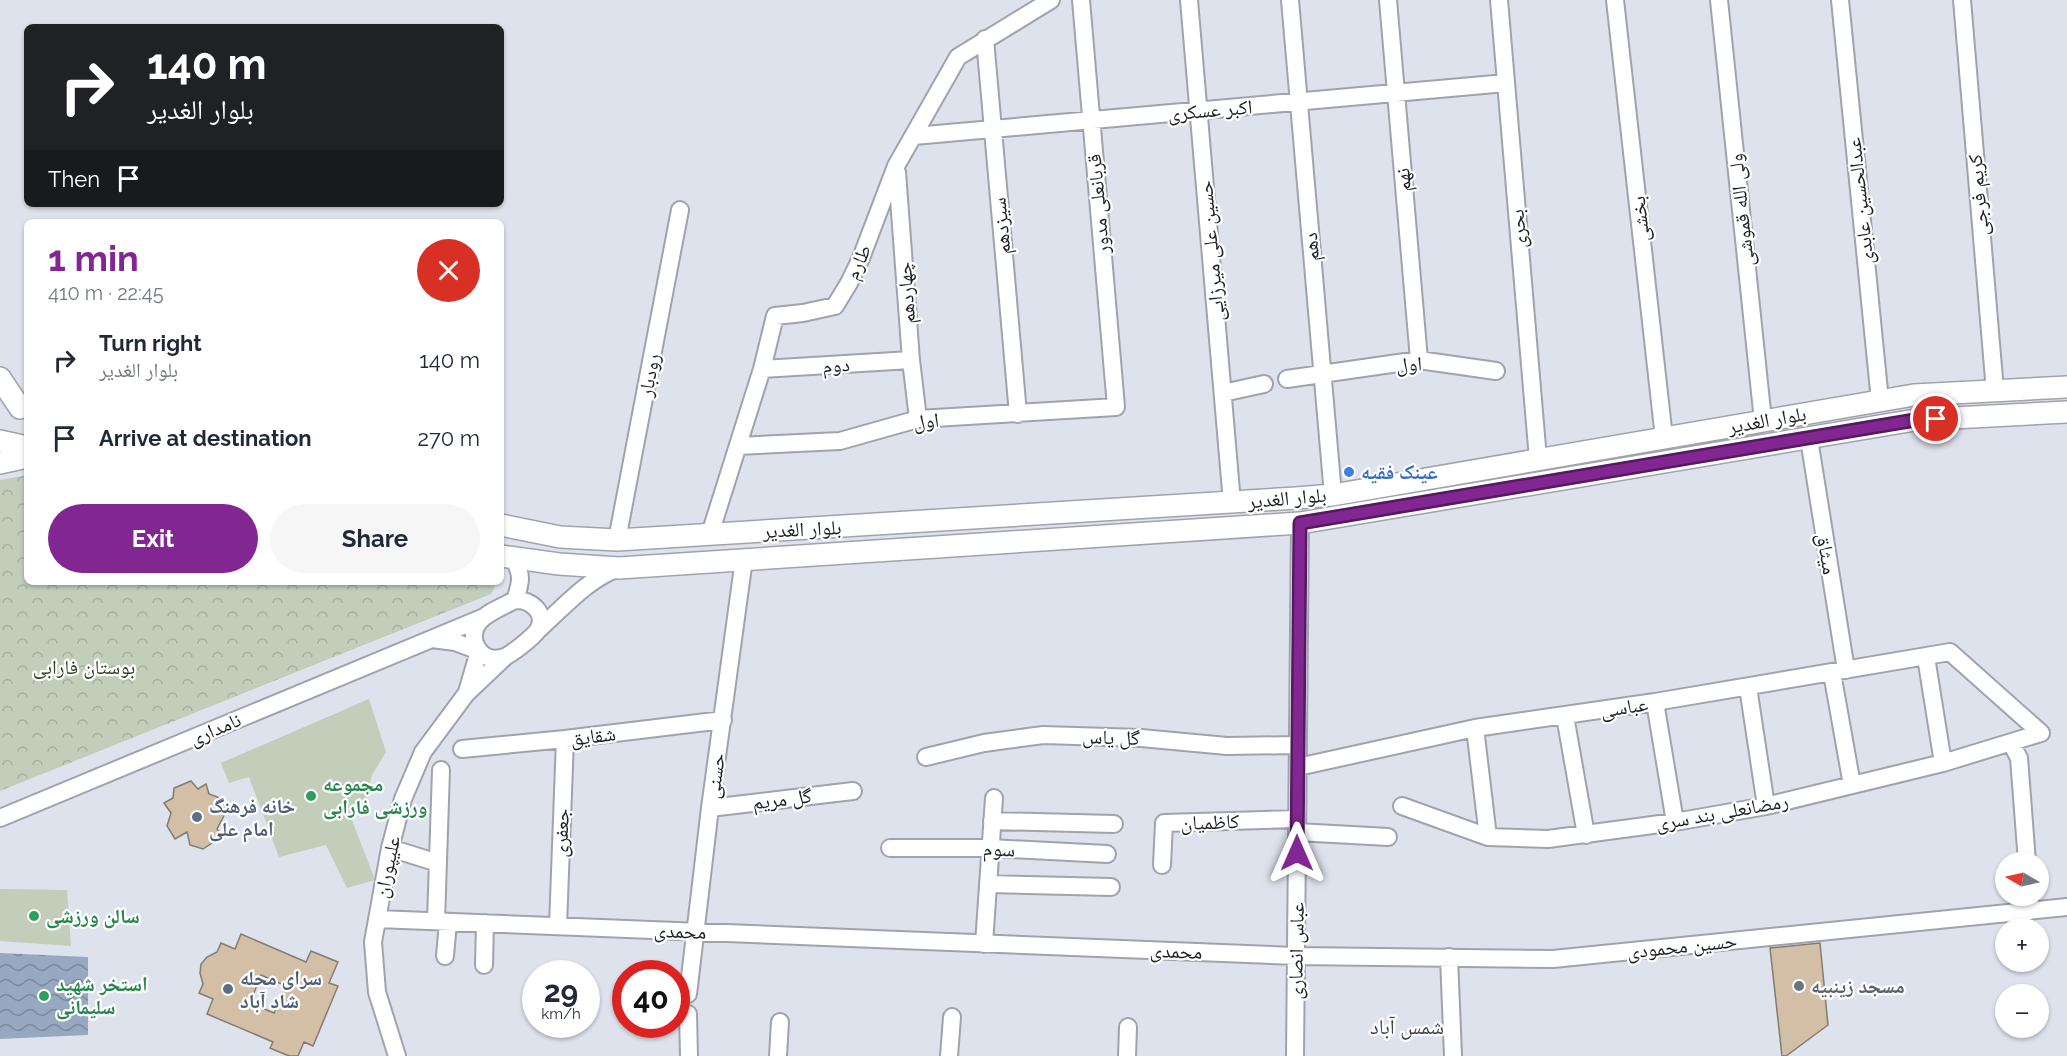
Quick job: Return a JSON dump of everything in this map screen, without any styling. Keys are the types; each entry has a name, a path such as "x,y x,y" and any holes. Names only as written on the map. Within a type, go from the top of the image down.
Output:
{"main road":[{"path":"0,378 16,407"},
{"name":"بلوار الغدیر","path":"504,526 560,537 617,540 1333,495 1914,395 2067,387"},
{"name":"بلوار الغدیر","path":"507,557 570,566 619,568 1300,523 1915,420 2067,412"},
{"path":"0,441 24,446"},
{"path":"0,464 24,458"}],"street":[{"name":"طارم","path":"710,534 762,369 775,316 835,306 861,258 896,166 958,57 1051,0"},
{"name":"قربانعلی مدور","path":"1081,0 1116,407"},
{"name":"حسین علی میرزایی","path":"1189,0 1232,502"},
{"name":"دهم","path":"1290,0 1333,495"},
{"name":"نهم","path":"1388,0 1419,360"},
{"name":"بحری","path":"1499,0 1538,459"},
{"name":"بخشی","path":"1615,0 1664,438"},
{"name":"ولی الله قموشی","path":"1719,0 1763,421"},
{"name":"عبدالحسین عابدی","path":"1840,0 1880,401"},
{"name":"کریم فرجی","path":"1962,0 1995,391"},
{"name":"سیزدهم","path":"985,39 1018,414"},
{"name":"اکبر عسکری","path":"914,136 1506,83"},
{"name":"چهاردهم","path":"896,166 911,360 918,419"},
{"name":"رودبار","path":"617,540 680,210"},
{"name":"دوم","path":"762,369 911,360"},
{"name":"اول","path":"1287,379 1419,360 1496,371"},
{"path":"1223,393 1264,384"},
{"name":"اول","path":"738,446 840,441 918,419 1116,407"},
{"name":"میثاق","path":"1809,439 1852,785"},
{"name":"عباس انصاری","path":"1295,1056 1300,523"},
{"path":"507,557 520,570 520,584 515,600"},
{"name":"حسنی","path":"690,978 710,808 744,559"},
{"path":"466,694 588,586 606,573 619,568"},
{"path":"479,651 475,645 474,630 482,618 515,600 522,600 534,606 540,618 537,631"},
{"name":"نامداری","path":"0,818 482,618"},
{"path":"431,639 455,642 479,651 491,659 506,657"},
{"path":"466,694 479,651"},
{"name":"عباسی","path":"1298,766 1475,729 1748,687 1950,652 2041,734"},
{"path":"1926,657 1943,763"},
{"path":"1748,687 1766,806"},
{"name":"علیپوران","path":"397,1056 377,992 373,942 390,848 403,799 423,752 466,694"},
{"path":"1655,702 1675,822"},
{"path":"1565,716 1586,835"},
{"name":"شقایق","path":"462,749 565,740 723,720"},
{"path":"1475,729 1488,837"},
{"name":"رمضانعلی بند سری","path":"1402,806 1488,837 1548,839 1586,835 1766,806 1943,763 2041,734"},
{"name":"گل یاس","path":"927,757 984,743 1043,735 1141,738 1227,746 1298,745"},
{"name":"جعفری","path":"558,926 565,740"},
{"path":"2010,743 2019,758 2026,852"},
{"path":"441,770 438,863 445,956"},
{"name":"گل مریم","path":"710,808 853,791"},
{"path":"984,944 994,798"},
{"path":"992,821 1114,824"},
{"name":"کاظمیان","path":"1162,865 1164,823 1297,826"},
{"path":"1297,826 1388,837"},
{"path":"390,848 438,863"},
{"name":"سوم","path":"890,848 990,848 1107,854"},
{"path":"988,884 1111,887"},
{"name":"حسین محمودی","path":"2049,905 2067,907"},
{"name":"حسین محمودی","path":"1296,956 1553,958 2004,906"},
{"name":"محمدی","path":"377,919 1296,956"},
{"path":"484,965 485,923"},
{"path":"1449,957 1453,1056"},
{"path":"949,1056 952,1017"},
{"path":"778,1056 780,1022"},
{"path":"1127,1056 1128,1028"},
{"path":"689,1038 689,1056"}],"green space":[{"name":"بوستان فارابی","path":"24,476 24,585 496,585 491,594 0,791 0,480"},
{"name":"مجموعه ورزشی فارابی","path":"369,699 386,752 372,775 364,810 350,815 375,880 347,888 326,845 279,857 249,777 229,783 221,763"},
{"name":"سالن ورزشی","path":"0,889 67,890 71,946 0,941"}],"water":[{"name":"استخر شهید سلیمانی","path":"0,953 88,957 88,1035 0,1039"}],"building":[{"name":"خانه فرهنگ امام علی","path":"191,781 198,789 206,784 209,794 223,799 228,808 217,829 219,832 212,843 203,849 190,845 187,832 175,839 167,826 171,813 164,803 173,798 174,788"},
{"path":"241,934 306,962 311,951 338,962 329,983 338,986 313,1046 304,1042 298,1056 289,1056 270,1048 273,1042 207,1014 213,999 199,993 203,984 200,973 201,964 207,957 217,952 221,943 235,949","holes":["261,975 286,986 274,1013 250,1003"]},
{"name":"مسجد زینبیه","path":"1820,943 1828,1025 1786,1056 1782,1056 1770,948"}],"place":[{"name":"عینک فقیه","path":"1349,472"},
{"name":"مجموعه ورزشی فارابی","path":"311,796"},
{"name":"خانه فرهنگ امام علی","path":"197,817"},
{"name":"سالن ورزشی","path":"34,916"},
{"name":"مسجد زینبیه","path":"1799,986"},
{"name":"سرای محله شاد آباد","path":"228,989"},
{"name":"استخر شهید سلیمانی","path":"44,996"}],"district":[{"name":"شمس آباد","path":"1407,1027"}],"route":[{"path":"1297,853 1300,523 1915,420 1936,419"}]}
